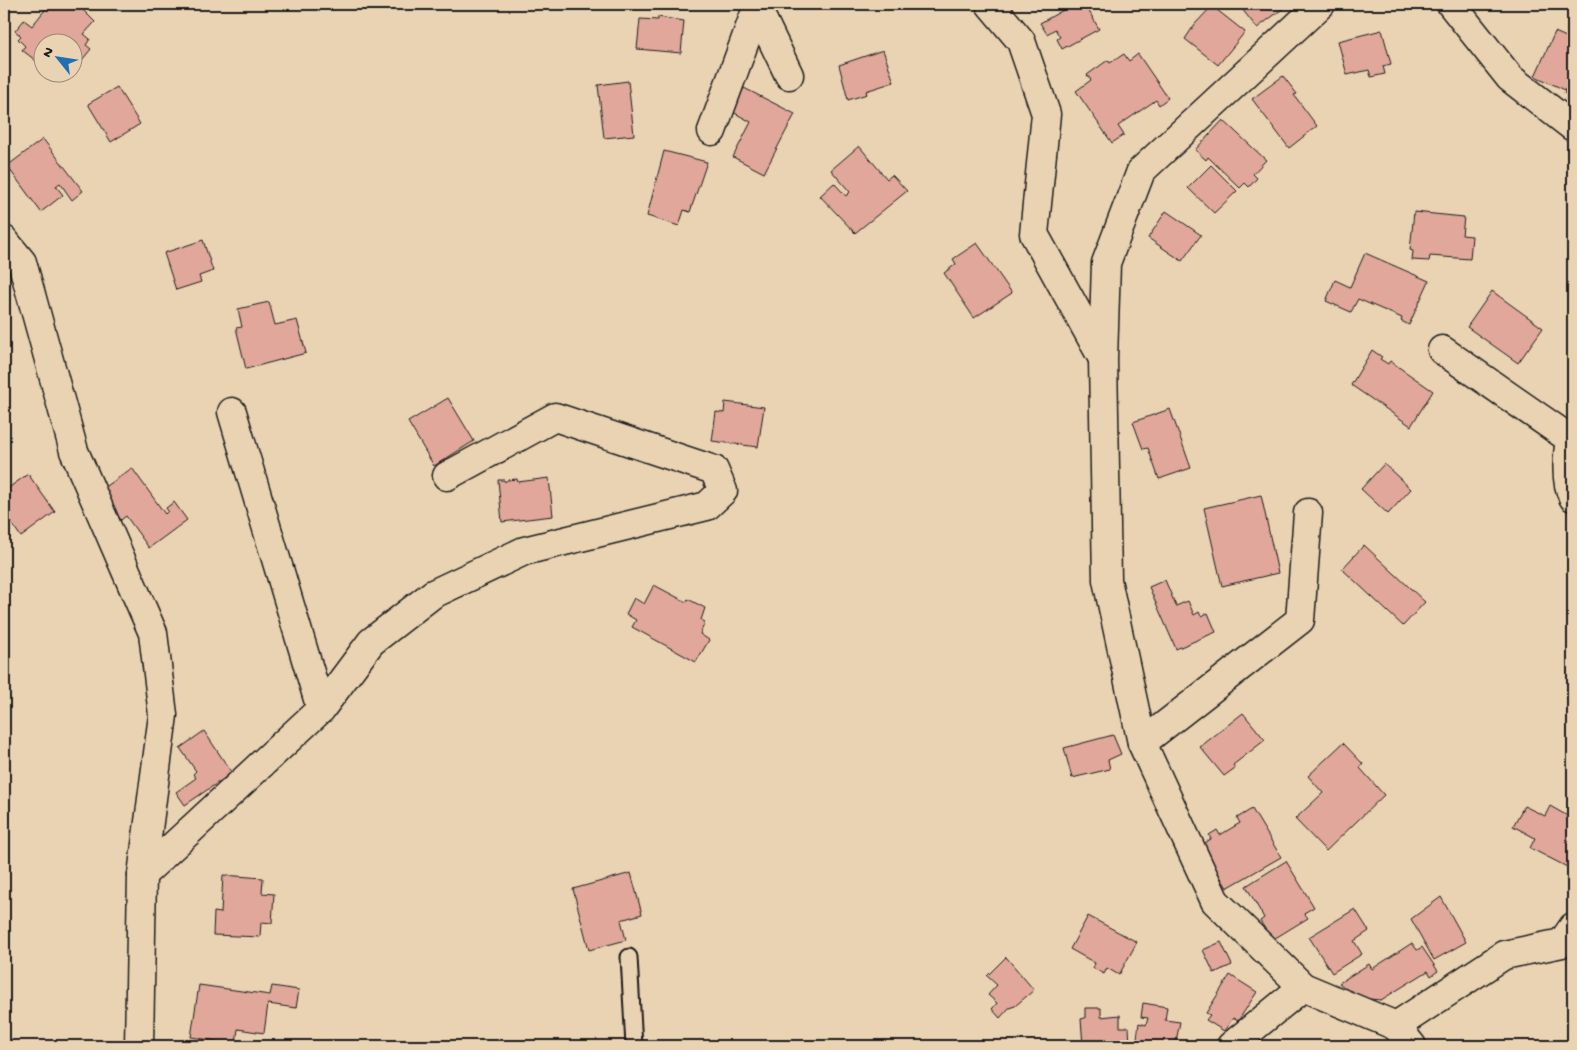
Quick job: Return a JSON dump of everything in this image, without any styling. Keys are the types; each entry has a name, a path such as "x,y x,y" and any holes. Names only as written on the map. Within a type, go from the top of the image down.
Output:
{"street":[{"path":"990,4 1021,41 1046,114 1034,234 1103,359"},
{"path":"1322,4 1141,171 1106,263 1103,359 1108,580 1142,743 1214,901 1304,987 1404,1036 1504,956 1562,943 1573,927"},
{"path":"1451,4 1510,78 1573,127"},
{"path":"758,6 789,75"},
{"path":"712,130 758,6"},
{"path":"4,240 22,262 74,451 153,634 164,715 142,875 139,1046"},
{"path":"1442,350 1572,440 1568,452 1569,488 1573,497"},
{"path":"232,412 322,709"},
{"path":"142,875 322,709 371,642 433,594 524,550 708,506 723,491 714,470 555,417 447,476"},
{"path":"1142,743 1300,620 1308,513"},
{"path":"1231,1046 1304,987"}],"lane":[{"path":"629,956 634,1046"}],"building":[{"path":"55,4 66,4 73,9 77,4 95,22 84,34 90,39 86,45 91,49 82,60 82,32 32,32 32,58 22,50 25,46 18,39 21,36 15,31 24,20 32,26 48,6 52,8"},
{"path":"1074,4 1085,4 1099,29 1062,49 1057,39 1060,37 1055,29 1047,34 1040,23"},
{"path":"1238,4 1289,4 1257,28"},
{"path":"1212,6 1245,32 1218,65 1185,39 1195,24"},
{"path":"658,17 684,21 681,53 637,49 640,19 658,20"},
{"path":"1382,30 1391,64 1383,66 1385,74 1371,77 1369,70 1347,75 1338,41"},
{"path":"1555,32 1573,40 1573,98 1564,93 1565,90 1535,76"},
{"path":"883,50 894,82 866,91 867,94 848,100 839,65"},
{"path":"1124,54 1129,61 1138,54 1168,98 1159,105 1156,100 1118,126 1124,135 1112,143 1076,91 1091,80 1087,75 1108,60 1110,63"},
{"path":"1283,76 1297,94 1294,95 1317,126 1289,148 1252,99"},
{"path":"628,81 634,135 604,138 598,85"},
{"path":"117,87 140,124 111,142 88,104"},
{"path":"744,88 795,114 764,173 733,157 751,122 731,111"},
{"path":"1223,120 1266,160 1253,174 1257,178 1249,187 1245,183 1240,188 1208,157 1206,160 1195,150"},
{"path":"43,139 83,191 72,200 60,183 56,186 63,195 41,212 7,166"},
{"path":"859,146 887,179 892,175 907,191 855,233 820,196 834,183 846,196 850,192 831,170"},
{"path":"664,151 707,162 690,212 684,210 679,226 647,216"},
{"path":"1211,165 1237,191 1214,213 1188,188"},
{"path":"1166,211 1201,235 1182,261 1148,238"},
{"path":"1414,212 1464,217 1462,235 1472,236 1470,259 1430,256 1429,261 1412,260 1413,251 1410,250"},
{"path":"203,240 213,271 199,276 201,282 176,290 164,253"},
{"path":"977,243 1012,293 974,318 944,273 956,264 953,259"},
{"path":"1365,253 1429,281 1409,325 1401,321 1402,318 1358,299 1351,312 1326,301 1335,280 1350,287"},
{"path":"1492,291 1543,328 1518,363 1467,327"},
{"path":"269,302 275,325 297,320 306,353 246,369 236,328 242,327 238,309"},
{"path":"1372,350 1382,357 1380,359 1388,364 1390,361 1433,391 1411,426 1351,385"},
{"path":"448,398 474,441 434,466 408,422"},
{"path":"725,402 764,407 758,447 712,441 716,412 724,413"},
{"path":"1170,409 1191,468 1159,479 1148,448 1143,449 1133,422"},
{"path":"1384,464 1411,489 1388,514 1361,489"},
{"path":"132,468 165,514 168,511 166,508 174,502 187,520 149,548 126,516 121,520 100,491"},
{"path":"28,474 55,512 21,537 4,512 4,491"},
{"path":"549,478 553,516 502,522 498,480 504,480 505,482 517,479 518,482"},
{"path":"1261,495 1278,573 1222,586 1204,508"},
{"path":"1364,545 1425,602 1403,626 1342,569"},
{"path":"1165,580 1176,606 1188,601 1194,615 1199,612 1201,616 1208,613 1216,632 1176,649 1149,587"},
{"path":"654,585 686,602 688,599 705,608 701,620 705,622 700,634 709,640 696,662 632,627 636,620 626,614 634,598 644,604"},
{"path":"1243,713 1265,740 1233,765 1235,768 1224,776 1200,747"},
{"path":"204,731 232,773 185,805 176,792 196,778 193,774 196,771 180,748"},
{"path":"1113,735 1121,754 1108,760 1110,769 1072,778 1064,748"},
{"path":"1343,743 1363,764 1360,768 1384,795 1326,851 1295,819 1323,793 1308,776"},
{"path":"1524,806 1545,816 1550,806 1573,819 1573,870 1530,848 1535,838 1513,826"},
{"path":"1252,809 1281,857 1227,888 1201,845 1211,839 1209,835 1217,830 1220,835 1240,823 1237,818"},
{"path":"1286,861 1314,907 1304,913 1308,918 1272,940 1260,921 1264,918 1246,886"},
{"path":"631,873 642,914 621,920 626,940 589,950 573,889"},
{"path":"223,875 263,878 262,893 274,894 272,923 261,922 260,937 213,935 214,912 221,913"},
{"path":"1441,897 1466,942 1434,960 1411,919"},
{"path":"1355,909 1369,931 1354,941 1362,954 1332,973 1309,937"},
{"path":"1088,916 1137,942 1119,975 1107,968 1104,974 1093,968 1095,963 1070,949"},
{"path":"1221,942 1232,965 1214,973 1203,950"},
{"path":"1412,943 1417,950 1422,947 1438,971 1431,976 1428,971 1381,1000 1358,998 1339,983 1369,964 1372,969"},
{"path":"1006,957 1034,990 1015,1006 1009,1008 1000,1018 992,1009 997,1003 988,995 997,985 987,976"},
{"path":"1230,975 1257,992 1238,1021 1233,1018 1224,1031 1206,1020 1210,1015 1206,1013"},
{"path":"199,985 270,995 272,986 299,990 296,1008 268,1004 264,1033 238,1029 236,1044 191,1037"},
{"path":"1143,1003 1167,1007 1165,1020 1180,1022 1175,1046 1136,1046 1139,1023 1146,1025 1148,1018 1141,1017"},
{"path":"1085,1008 1101,1008 1101,1017 1120,1015 1120,1027 1129,1027 1130,1046 1083,1046 1081,1019 1085,1018"}]}
